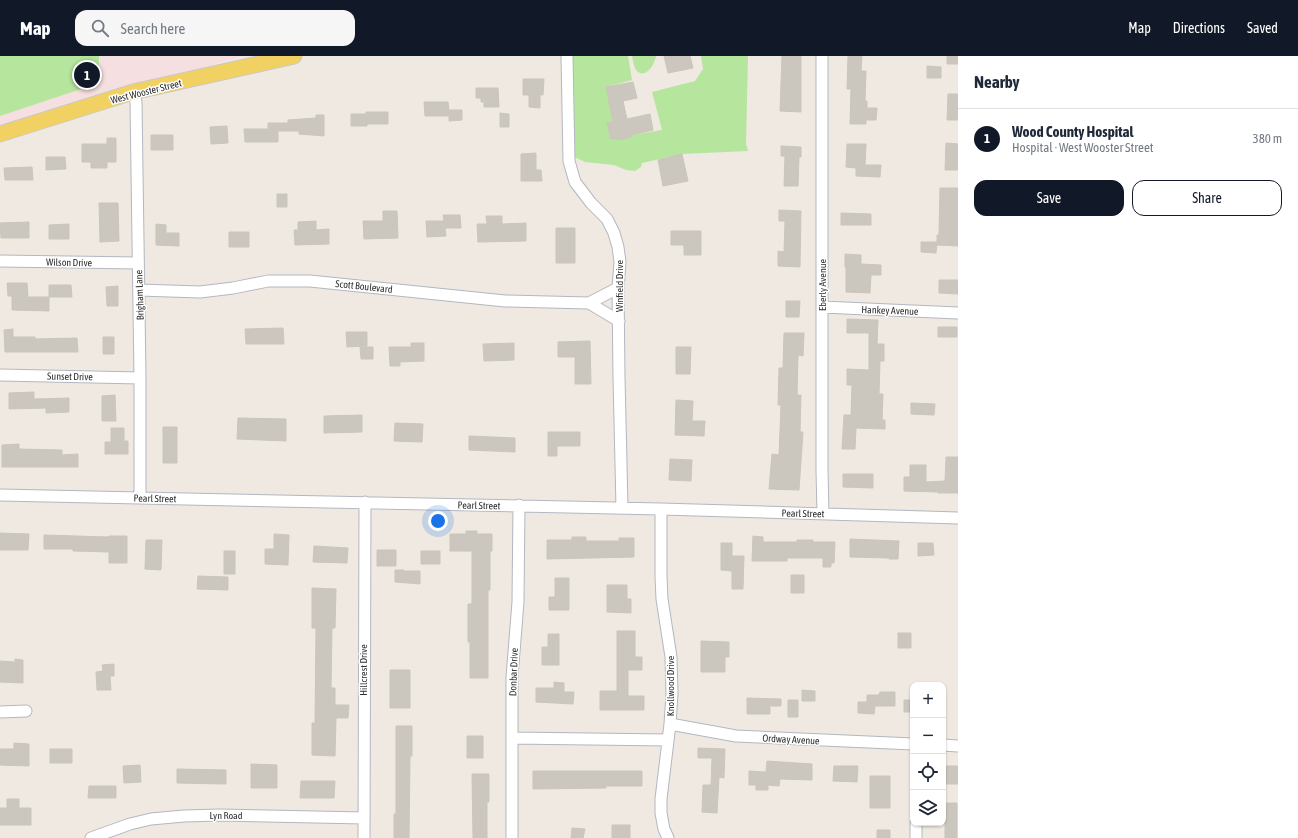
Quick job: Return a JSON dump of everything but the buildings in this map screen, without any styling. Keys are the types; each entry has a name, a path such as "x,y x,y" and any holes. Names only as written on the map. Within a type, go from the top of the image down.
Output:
{"main road":[{"name":"West Wooster Street","path":"0,134 134,92 294,56"}],"street":[{"name":"Winfield Drive","path":"566,56 570,168 579,189 607,219 614,233 620,262 618,321 622,508"},
{"name":"Eberly Avenue","path":"822,56 823,514"},
{"name":"Brigham Lane","path":"134,92 136,102 139,290 140,498"},
{"name":"Wilson Drive","path":"0,261 138,263"},
{"name":"Scott Boulevard","path":"139,290 200,292 233,288 268,281 294,280 505,301 589,303 618,288"},
{"path":"589,303 618,321"},
{"name":"Hankey Avenue","path":"822,307 958,313"},
{"name":"Sunset Drive","path":"0,375 140,378"},
{"name":"Pearl Street","path":"0,495 519,505 958,518"},
{"name":"Hillcrest Drive","path":"364,502 364,838"},
{"name":"Donbar Drive","path":"512,838 512,677 518,602 519,505"},
{"name":"Knollwood Drive","path":"661,509 662,599 672,657 670,724 661,800 661,813 668,838"},
{"path":"0,712 26,712"},
{"name":"Ordway Avenue","path":"670,724 736,736 910,744"},
{"path":"512,738 668,740"},
{"path":"946,745 958,746"},
{"name":"Lyn Road","path":"91,838 137,822 151,819 184,816 220,815 364,818"},
{"path":"916,826 916,838"}],"shaded area":[{"path":"0,56 244,56 105,94 0,128"}],"green space":[{"path":"0,56 99,56 99,83 0,116"},
{"path":"571,56 628,56 632,80 606,87 613,122 607,123 611,139 617,138 617,140 631,135 662,130 652,92 695,81 703,69 701,56 748,56 746,144 748,151 682,154 642,163 641,167 635,171 626,170 614,165 585,162 572,156"},
{"path":"632,56 656,56 650,69 644,73 641,73 636,69"}],"place":[{"name":"Wood County Hospital","path":"87,75"}]}
